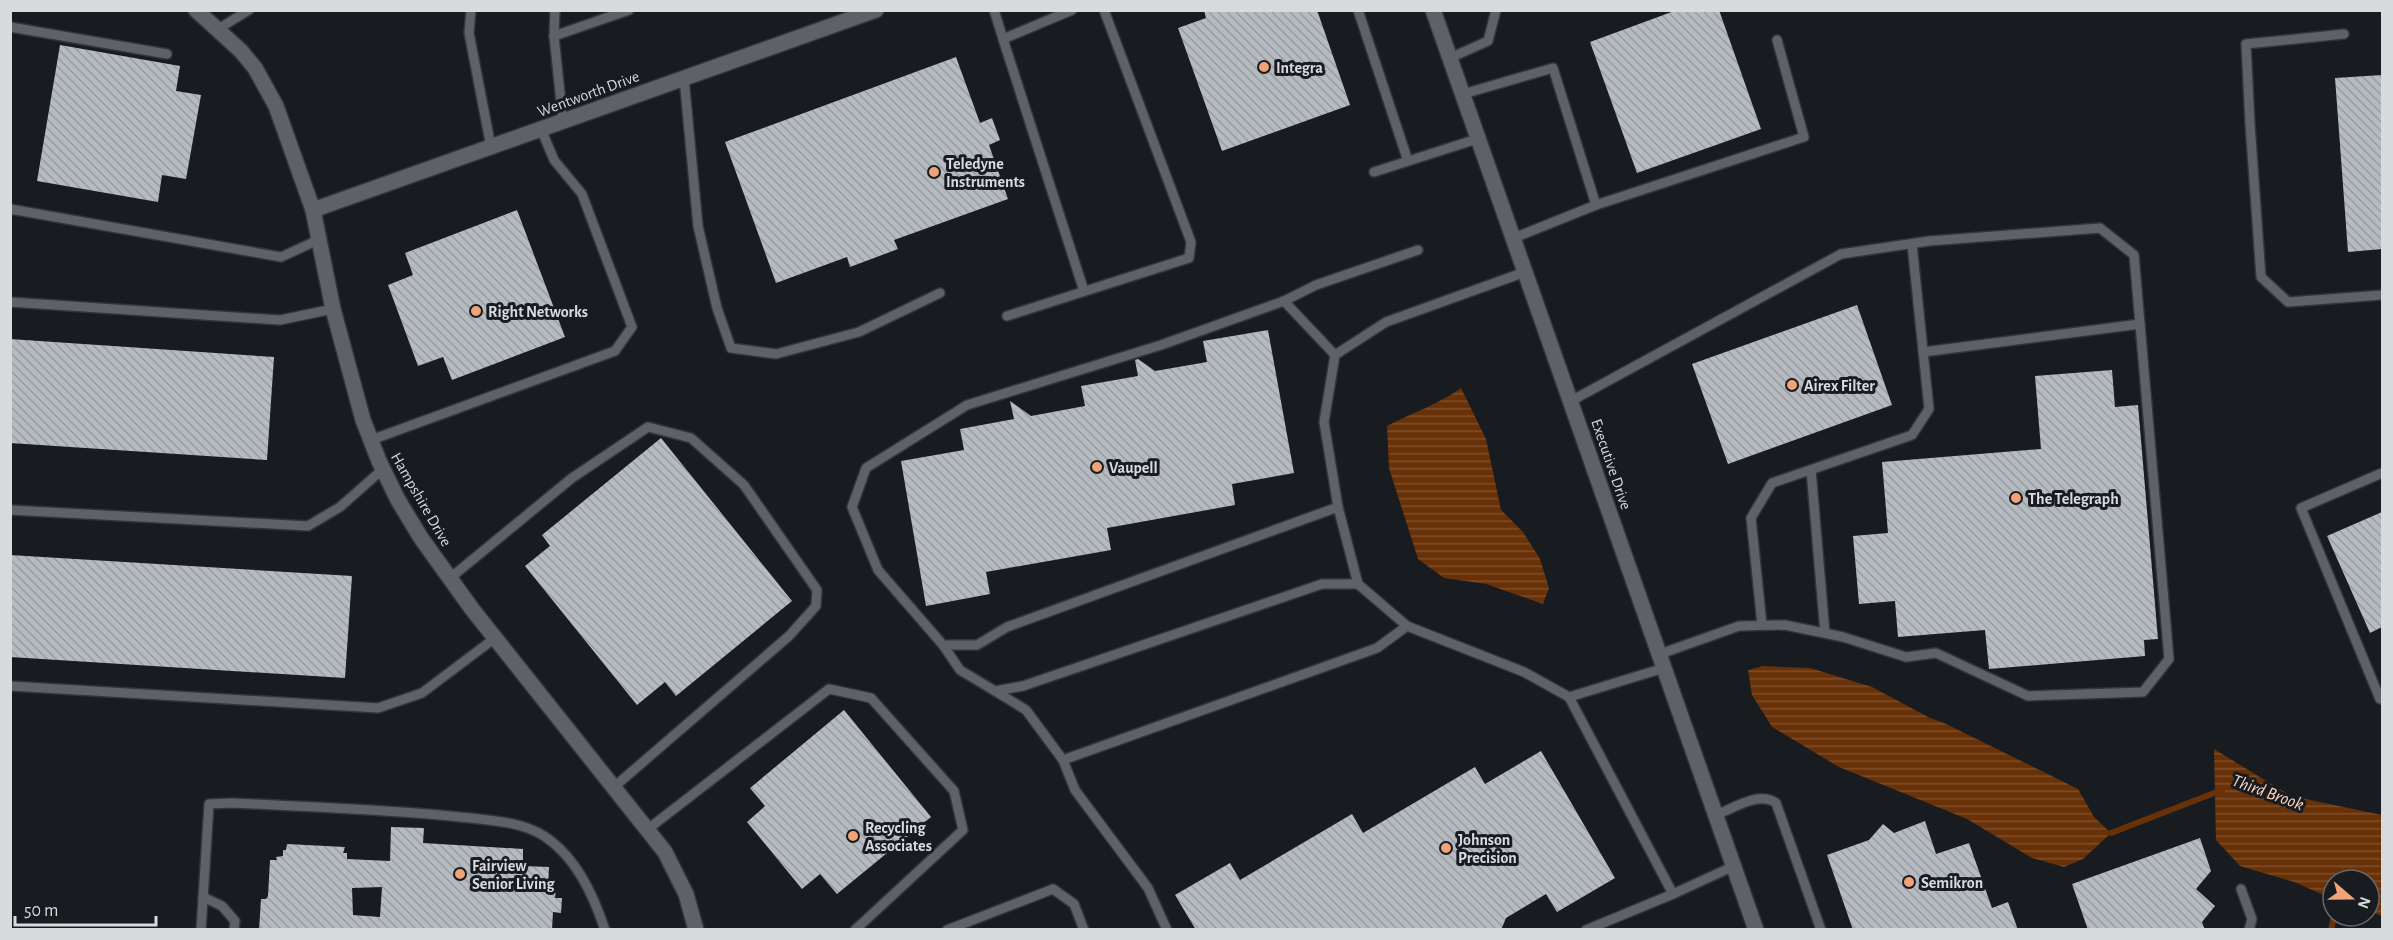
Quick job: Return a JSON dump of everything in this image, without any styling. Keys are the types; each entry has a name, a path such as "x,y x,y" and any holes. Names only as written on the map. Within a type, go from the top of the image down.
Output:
{"street":[{"name":"Hampshire Drive","path":"196,10 242,51 266,87 291,147 313,210 333,309 363,420 383,469 415,528 449,579 648,830 677,873 696,930"},
{"name":"Wentworth Drive","path":"313,210 876,10"},
{"name":"Executive Drive","path":"1433,10 1480,138 1756,930"}],"lane":[{"path":"218,29 249,10"},
{"path":"471,10 469,33 491,147"},
{"path":"555,10 554,36 562,122"},
{"path":"554,36 629,10"},
{"path":"994,10 1084,291"},
{"path":"1003,39 1072,10"},
{"path":"1007,316 1189,258 1191,242 1104,10"},
{"path":"1358,10 1408,161"},
{"path":"1450,58 1488,42 1496,10"},
{"path":"10,27 167,54"},
{"path":"2344,34 2246,44 2261,277 2288,302 2382,295"},
{"path":"1514,238 1596,205 1804,137 1777,40"},
{"path":"1463,94 1553,68 1596,205"},
{"path":"684,78 698,226 717,308 731,348 776,354 859,332 940,293"},
{"path":"371,440 615,351 632,327 582,194 554,160 542,129"},
{"path":"1374,172 1480,138"},
{"path":"10,209 281,257 318,240"},
{"path":"1569,697 1662,661 1739,626 1785,625 1825,633 1906,657 1936,653 2028,696 2143,692 2169,659 2134,255 2100,228 1912,244 1841,254 1571,401"},
{"path":"1762,626 1751,518 1772,483 1912,435 1929,409 1912,244"},
{"path":"1167,930 1148,888 1075,790 1063,760 1026,710 960,670 943,645 878,570 852,507 866,468 967,405 1161,345 1284,301 1316,285 1418,250"},
{"path":"1526,272 1386,322 1335,355 1324,422 1338,507 1358,584 1407,626 1524,672 1569,697 1672,894"},
{"path":"1284,301 1335,355"},
{"path":"10,302 280,320 333,309"},
{"path":"1923,352 2140,324"},
{"path":"449,579 572,478 648,427 691,438 744,485 817,590 816,606 789,636 614,787"},
{"path":"10,510 308,526 340,507 383,469"},
{"path":"1811,470 1825,633"},
{"path":"2382,473 2301,508 2380,699 2382,698"},
{"path":"943,645 977,645 1007,627 1338,507"},
{"path":"995,691 1023,686 1322,584 1358,584"},
{"path":"1063,760 1377,648 1407,626"},
{"path":"10,686 378,708 422,693 495,638"},
{"path":"648,830 829,689 871,698 954,791 963,830 855,930"},
{"path":"1716,815 1759,798 1769,798 1776,803 1821,930"},
{"path":"201,930 209,804 232,803 419,812 512,824 530,829 544,836 577,869 588,887 605,930"},
{"path":"1586,930 1734,866"},
{"path":"947,930 1053,889 1074,904 1083,930"},
{"path":"2241,889 2252,919 2249,930"},
{"path":"203,897 222,906 235,921 234,930"}],"water":[{"path":"1461,388 1486,439 1501,510 1523,532 1540,559 1549,588 1543,604 1486,584 1444,578 1418,559 1389,468 1387,426 1435,404"},
{"path":"1763,666 1810,668 1872,687 1930,718 2078,789 2094,817 2111,833 2083,859 2064,867 2032,858 1967,819 1839,767 1772,727 1752,695 1748,670"},
{"path":"2214,749 2291,796 2382,815 2382,916 2381,868 2321,868 2321,894 2294,882 2240,866 2216,840"}],"building":[{"name":"Integra","path":"1204,10 1317,10 1350,105 1222,151 1178,28 1206,18"},
{"path":"1677,10 1719,10 1761,129 1637,173 1590,42"},
{"path":"60,45 180,66 176,91 201,95 186,179 162,175 158,202 37,181"},
{"path":"956,57 980,123 992,118 1000,140 989,145 1008,199 894,240 898,249 850,267 847,257 776,283 725,142"},
{"path":"2382,75 2382,249 2348,252 2335,78"},
{"name":"Right Networks","path":"517,210 565,337 452,380 443,357 418,366 388,285 413,275 405,253"},
{"name":"Airex Filter","path":"1857,305 1892,405 1728,464 1692,364"},
{"name":"Vaupell","path":"1268,330 1294,473 1232,484 1235,505 1107,528 1111,550 986,572 990,594 926,606 901,461 964,450 960,429 1014,419 1010,401 1031,416 1085,406 1081,386 1138,376 1135,360 1138,359 1155,371 1207,362 1203,341"},
{"path":"10,339 274,357 267,460 10,443"},
{"name":"The Telegraph","path":"2112,370 2115,407 2138,405 2158,639 2144,640 2145,656 1989,669 1985,630 1898,637 1895,601 1859,604 1853,536 1888,533 1882,462 2041,449 2035,376"},
{"path":"661,438 792,601 676,696 665,682 637,705 525,566 550,546 542,535"},
{"path":"2382,512 2382,627 2370,633 2327,536"},
{"path":"10,555 352,576 345,678 10,657"},
{"path":"844,710 931,817 837,894 820,874 802,889 747,822 765,806 750,788"},
{"name":"Johnson Precision","path":"1541,751 1615,878 1557,912 1546,894 1506,918 1501,930 1196,930 1175,895 1230,863 1240,880 1352,814 1363,833 1475,767 1485,784"},
{"name":"Semikron","path":"1925,821 1936,854 1969,843 1992,908 2008,902 2018,930 1853,930 1827,855 1869,840 1883,824 1894,833"},
{"name":"Fairview Senior Living","path":"391,827 424,828 423,843 523,849 523,866 549,867 548,890 556,890 555,898 562,898 561,913 553,912 552,930 259,930 261,899 266,899 268,896 270,860 277,860 276,857 283,856 283,850 286,850 287,844 345,847 343,853 347,853 347,859 390,861","holes":["382,887 380,917 353,915 352,888"]},
{"path":"2200,838 2211,871 2196,889 2215,906 2202,922 2205,930 2088,930 2072,884"}],"waterway":[{"name":"Third Brook","path":"2111,833 2222,790"}],"place":[{"name":"Integra","path":"1264,67"},
{"name":"Teledyne Instruments","path":"934,172"},
{"name":"Right Networks","path":"476,311"},
{"name":"Airex Filter","path":"1792,385"},
{"name":"Vaupell","path":"1097,467"},
{"name":"The Telegraph","path":"2016,498"},
{"name":"Recycling Associates","path":"853,836"},
{"name":"Johnson Precision","path":"1446,848"},
{"name":"Fairview Senior Living","path":"460,874"},
{"name":"Semikron","path":"1909,882"}]}
